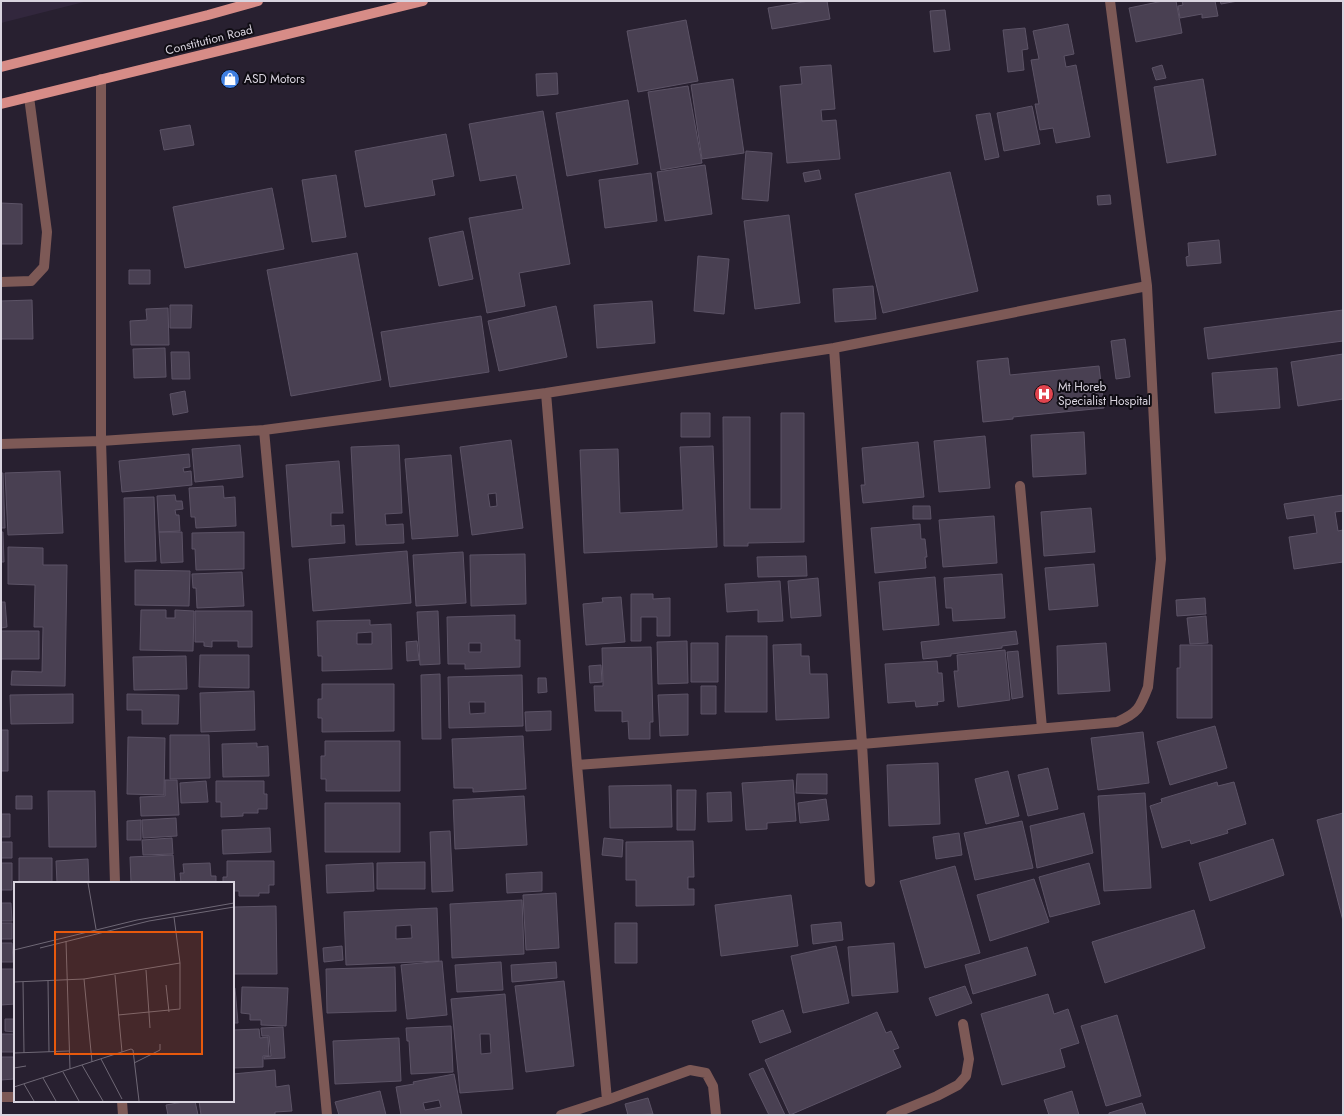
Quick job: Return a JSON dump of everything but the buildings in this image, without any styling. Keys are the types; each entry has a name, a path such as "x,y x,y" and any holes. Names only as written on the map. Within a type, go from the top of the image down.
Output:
{"main road":[{"name":"Constitution Road","path":"1,67 258,1"},
{"name":"Constitution Road","path":"1,104 424,1"}],"street":[{"path":"576,765 862,744 1117,722 1131,716 1141,706 1148,687 1161,559 1147,286 1110,1"},
{"path":"101,79 101,441 115,882"},
{"path":"1,282 31,281 44,267 47,232 29,97"},
{"path":"1,444 101,441 264,430 546,393 834,348 1147,286"},
{"path":"834,348 862,744 870,882"},
{"path":"546,393 576,765 607,1100"},
{"path":"264,430 327,1115"},
{"path":"1020,486 1042,728"},
{"path":"891,1115 938,1096 958,1085 966,1076 969,1059 963,1024"},
{"path":"561,1115 690,1070 706,1073 713,1086 716,1115"},
{"path":"1,1097 14,1097"},
{"path":"122,1102 123,1115"}],"shaded area":[{"path":"1,1 88,1 1,23"}],"place":[{"name":"ASD Motors","path":"230,79"},
{"name":"Mt Horeb Specialist Hospital","path":"1044,394"}]}
